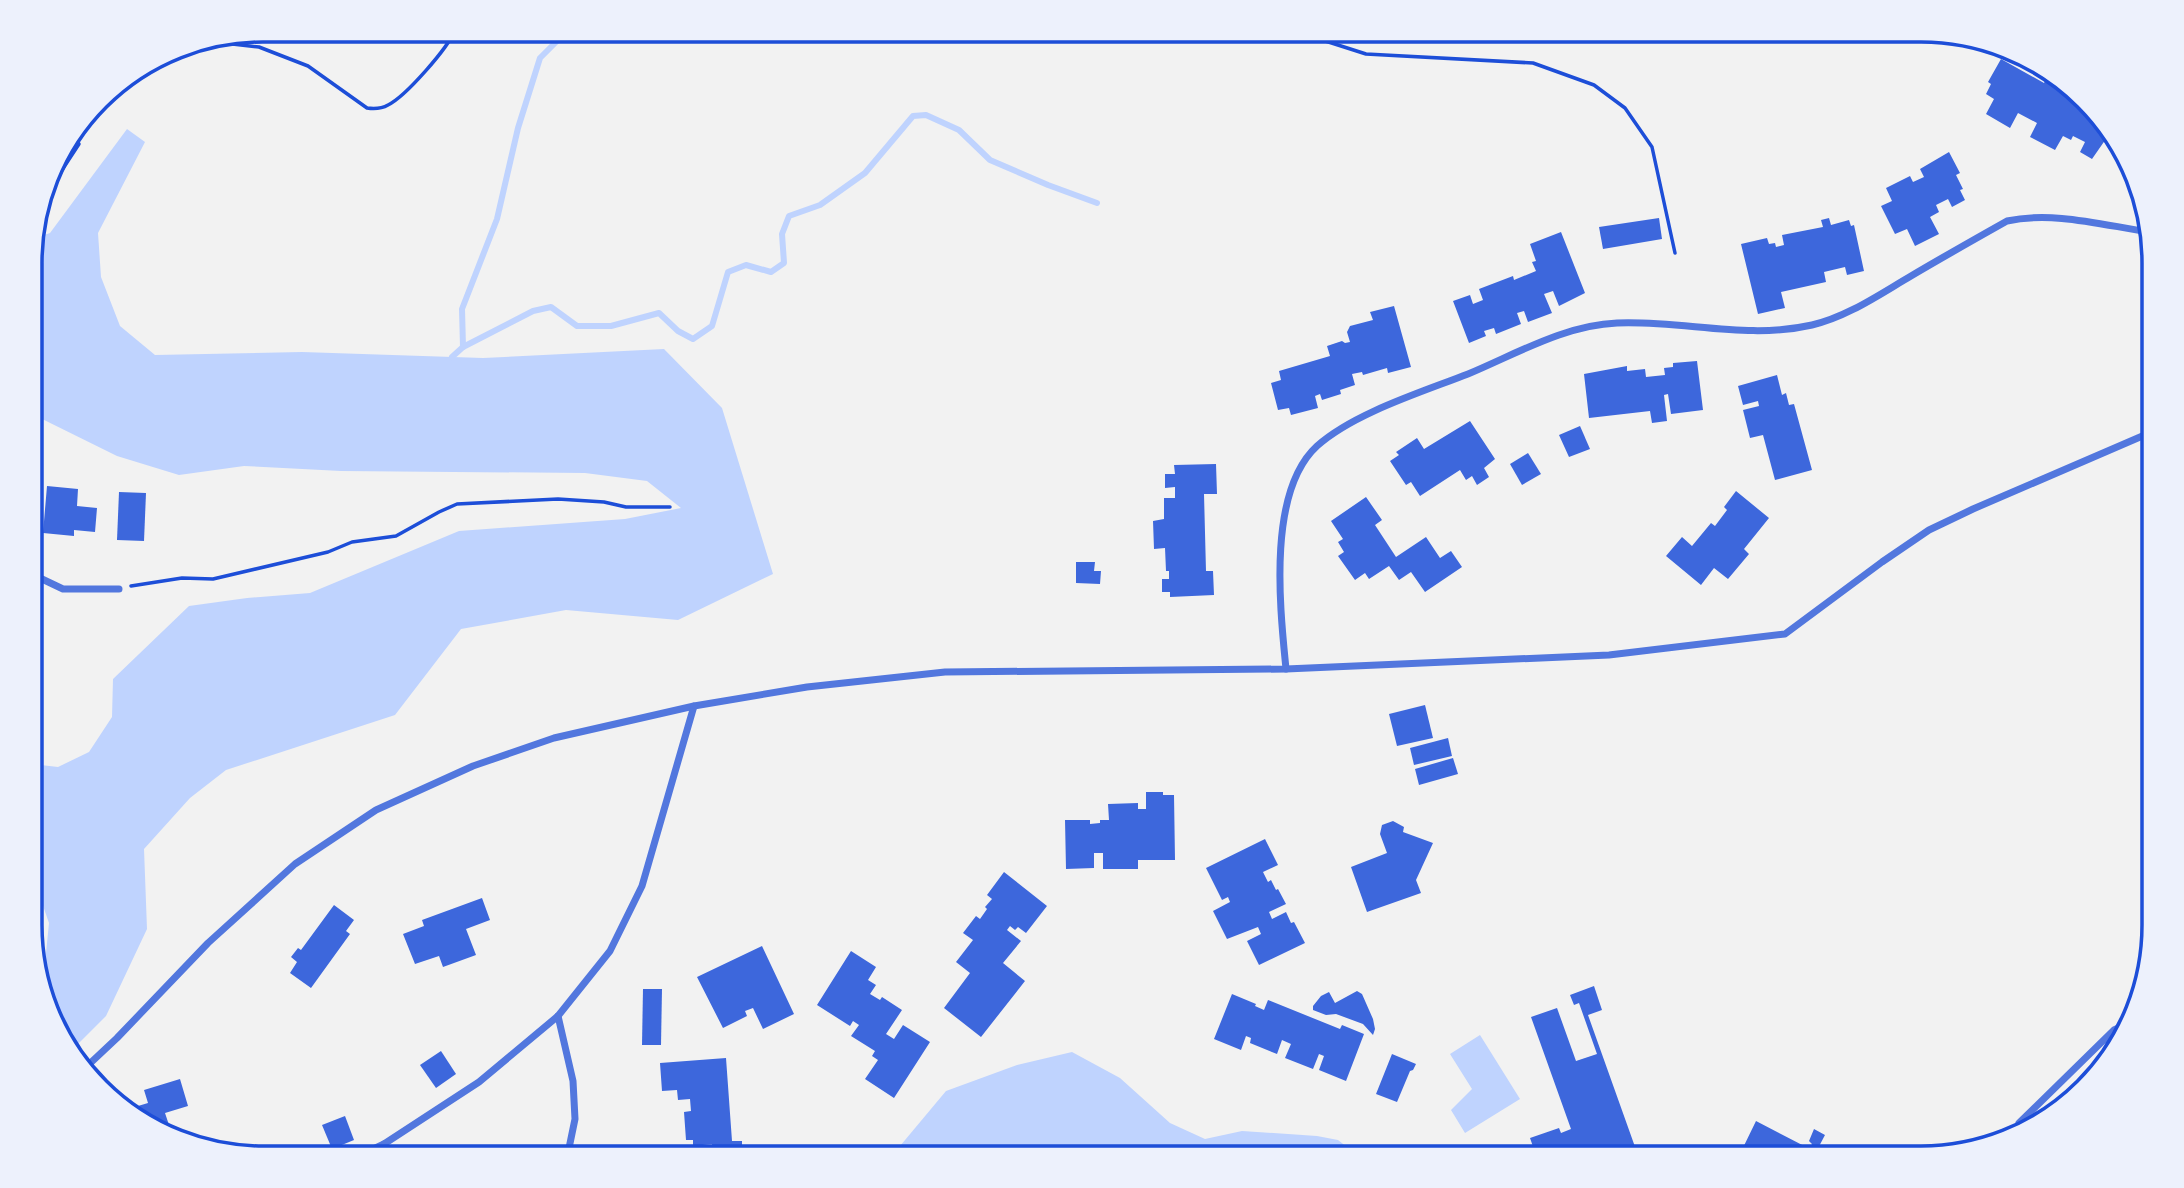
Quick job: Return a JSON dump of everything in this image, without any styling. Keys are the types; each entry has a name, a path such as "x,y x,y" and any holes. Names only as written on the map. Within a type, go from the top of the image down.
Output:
{"street":[{"path":"1286,669 1280,617 1279,562 1286,508 1298,469 1316,447 1366,416 1434,386 1586,327 1617,323 1662,324 1778,332 1815,324 1885,292 2007,221 2027,217 2050,217 2139,231"},
{"path":"91,1063 208,943 295,864 376,810 473,766 554,738 694,706 807,687 945,672 1286,669 1609,654 1786,634 1929,530 2142,436"},
{"path":"42,579 62,589 119,589"},
{"path":"380,1146 479,1082 558,1016 610,951 642,886 694,706"},
{"path":"558,1016 573,1082 575,1119 569,1146"},
{"path":"2021,1122 2115,1029"}],"path":[{"path":"234,44 260,47 308,66 366,108 376,109 389,105 429,67 447,42"},
{"path":"1328,42 1366,54 1533,63 1594,85 1625,108 1651,147 1675,253"},
{"path":"64,166 78,143"},
{"path":"119,589 182,578 213,579 328,552 352,542 396,536 457,505 558,499 604,502 626,507 670,507"}],"water":[{"path":"127,129 145,142 98,233 101,277 120,326 155,355 302,352 483,358 664,349 722,408 773,574 678,620 566,610 461,629 395,715 226,770 190,798 144,849 147,929 106,1016 78,1044 59,1010 45,960 49,923 42,903 42,765 58,767 89,752 112,717 113,679 189,606 310,593 459,531 625,519 681,508 647,481 585,473 341,471 244,466 179,475 117,456 42,419 42,248 44,235 50,233"},
{"path":"1480,1035 1520,1099 1465,1133 1451,1110 1472,1089 1450,1054"},
{"path":"1072,1052 1120,1078 1170,1123 1205,1139 1242,1131 1317,1136 1338,1140 1346,1146 900,1146 946,1091 1017,1065"}],"building":[{"path":"2001,59 2044,83 2045,81 2077,107 2105,141 2092,159 2080,152 2085,142 2073,136 2071,140 2063,136 2055,150 2030,137 2037,123 2018,113 2010,128 1986,114 1994,99 1986,94 1991,84 1988,82"},
{"path":"1949,152 1960,173 1956,175 1965,200 1952,207 1948,199 1936,205 1939,212 1930,217 1939,234 1915,246 1907,229 1895,234 1881,206 1892,201 1886,188 1910,176 1913,182 1924,177 1920,169"},
{"path":"1659,218 1662,239 1603,249 1599,227"},
{"path":"1829,218 1831,225 1849,220 1851,226 1854,225 1864,271 1847,275 1845,267 1824,272 1826,282 1781,292 1785,308 1758,314 1741,244 1767,238 1769,244 1775,243 1776,247 1784,245 1782,235 1823,227 1821,220"},
{"path":"1561,232 1585,293 1559,306 1553,291 1544,294 1552,313 1528,322 1524,311 1517,313 1521,324 1496,334 1494,328 1484,331 1486,336 1469,343 1453,301 1470,295 1473,304 1483,300 1479,289 1513,276 1514,280 1536,271 1532,262 1536,261 1530,244"},
{"path":"1394,306 1411,367 1388,373 1387,368 1363,375 1362,372 1352,374 1355,385 1340,390 1341,394 1322,400 1320,394 1315,396 1318,408 1291,415 1289,408 1278,410 1271,383 1281,380 1279,371 1330,356 1327,346 1342,341 1350,342 1347,332 1350,326 1373,320 1370,312"},
{"path":"1697,361 1703,410 1671,414 1668,394 1664,395 1667,421 1652,423 1650,411 1589,418 1584,374 1627,366 1627,371 1645,369 1646,377 1665,375 1664,368 1673,367 1673,363"},
{"path":"1777,375 1782,395 1786,393 1789,405 1794,404 1812,470 1775,480 1763,435 1750,438 1743,410 1759,406 1758,401 1743,405 1738,386"},
{"path":"1470,421 1495,459 1484,468 1489,477 1477,485 1472,476 1466,480 1460,470 1420,496 1411,482 1406,485 1390,461 1399,455 1396,452 1417,438 1424,449"},
{"path":"1580,426 1590,449 1569,457 1559,435"},
{"path":"1528,453 1541,474 1522,485 1510,464"},
{"path":"1216,464 1217,494 1204,494 1206,571 1213,571 1214,595 1170,597 1170,592 1162,592 1162,579 1169,579 1165,548 1154,549 1153,521 1164,519 1164,498 1175,498 1175,487 1165,488 1165,474 1175,474 1174,465"},
{"path":"47,486 78,489 77,506 97,508 95,532 74,530 74,536 43,533"},
{"path":"1736,491 1769,518 1744,549 1749,554 1728,579 1714,568 1701,585 1666,556 1682,537 1692,546 1711,523 1715,526"},
{"path":"119,492 146,493 144,541 117,540"},
{"path":"1366,497 1382,520 1375,525 1396,557 1426,537 1440,558 1451,551 1462,567 1425,592 1411,572 1399,580 1389,566 1369,579 1365,573 1355,580 1338,556 1344,552 1338,542 1343,539 1331,521"},
{"path":"1076,562 1095,562 1094,571 1101,571 1100,584 1076,583"},
{"path":"1425,705 1433,738 1397,746 1389,714"},
{"path":"1448,738 1452,756 1414,765 1410,748"},
{"path":"1453,758 1458,774 1419,785 1415,769"},
{"path":"1146,792 1174,795 1175,860 1138,860 1138,869 1103,869 1103,853 1094,853 1094,868 1066,869 1065,820 1090,820 1090,824 1109,820 1108,804 1138,803 1138,809 1146,809"},
{"path":"1393,821 1404,827 1403,832 1433,843 1416,880 1421,893 1367,912 1351,867 1387,853 1380,834 1382,825"},
{"path":"1265,839 1278,865 1263,872 1268,882 1271,880 1276,890 1278,889 1286,904 1269,912 1272,919 1286,912 1305,943 1259,965 1247,941 1261,934 1258,927 1227,939 1213,911 1230,902 1228,897 1222,900 1206,868"},
{"path":"1004,872 1047,906 1026,933 1018,927 1015,930 1010,926 1007,930 1021,941 1003,963 1025,981 981,1037 944,1008 970,973 956,962 973,940 963,933 976,916 980,919 987,909 985,907 992,899 987,895"},
{"path":"482,898 490,920 466,929 476,955 443,967 439,956 415,964 403,934 424,926 422,920"},
{"path":"334,905 354,920 346,931 350,934 311,988 290,973 297,962 291,957 298,948 301,950"},
{"path":"762,946 794,1014 763,1029 753,1008 745,1011 747,1016 723,1028 697,977"},
{"path":"851,951 876,967 868,980 876,985 870,994 880,1000 882,997 902,1010 886,1034 894,1039 903,1025 930,1042 894,1098 865,1079 878,1060 872,1056 875,1051 851,1036 859,1025 853,1021 850,1026 817,1005"},
{"path":"1594,986 1602,1010 1588,1015 1635,1146 1533,1146 1530,1138 1559,1128 1561,1133 1571,1129 1531,1017 1557,1008 1576,1061 1597,1054 1579,1003 1574,1005 1570,995"},
{"path":"643,989 662,989 661,1045 642,1045"},
{"path":"1357,991 1362,994 1373,1019 1373,1035 1363,1024 1336,1014 1326,1015 1313,1010 1321,996 1329,992 1335,1003"},
{"path":"1232,994 1264,1010 1268,1000 1340,1029 1342,1025 1364,1034 1346,1081 1319,1070 1324,1056 1319,1054 1313,1069 1285,1058 1291,1044 1282,1040 1277,1054 1250,1043 1251,1038 1246,1036 1241,1050 1214,1039"},
{"path":"441,1051 456,1074 436,1088 420,1065"},
{"path":"1392,1054 1416,1064 1410,1071 1397,1102 1376,1094"},
{"path":"726,1058 732,1141 742,1141 742,1146 693,1146 693,1140 686,1140 684,1112 691,1111 690,1099 678,1100 677,1090 662,1091 660,1063"},
{"path":"180,1079 188,1106 165,1113 169,1125 139,1108 148,1103 144,1090"},
{"path":"345,1116 354,1140 339,1146 331,1146 322,1125"},
{"path":"1756,1121 1804,1146 1744,1146"},
{"path":"1814,1129 1825,1135 1819,1146 1811,1146 1809,1141"}],"waterway":[{"path":"463,347 462,309 497,219 518,128 540,58 556,42"},
{"path":"452,357 463,347 533,311 551,307 577,326 611,326 659,313 678,331 693,339 712,326 728,272 746,265 771,272 784,263 782,234 789,216 820,205 865,173 913,116 926,115 959,130 990,160 1097,203"}]}
